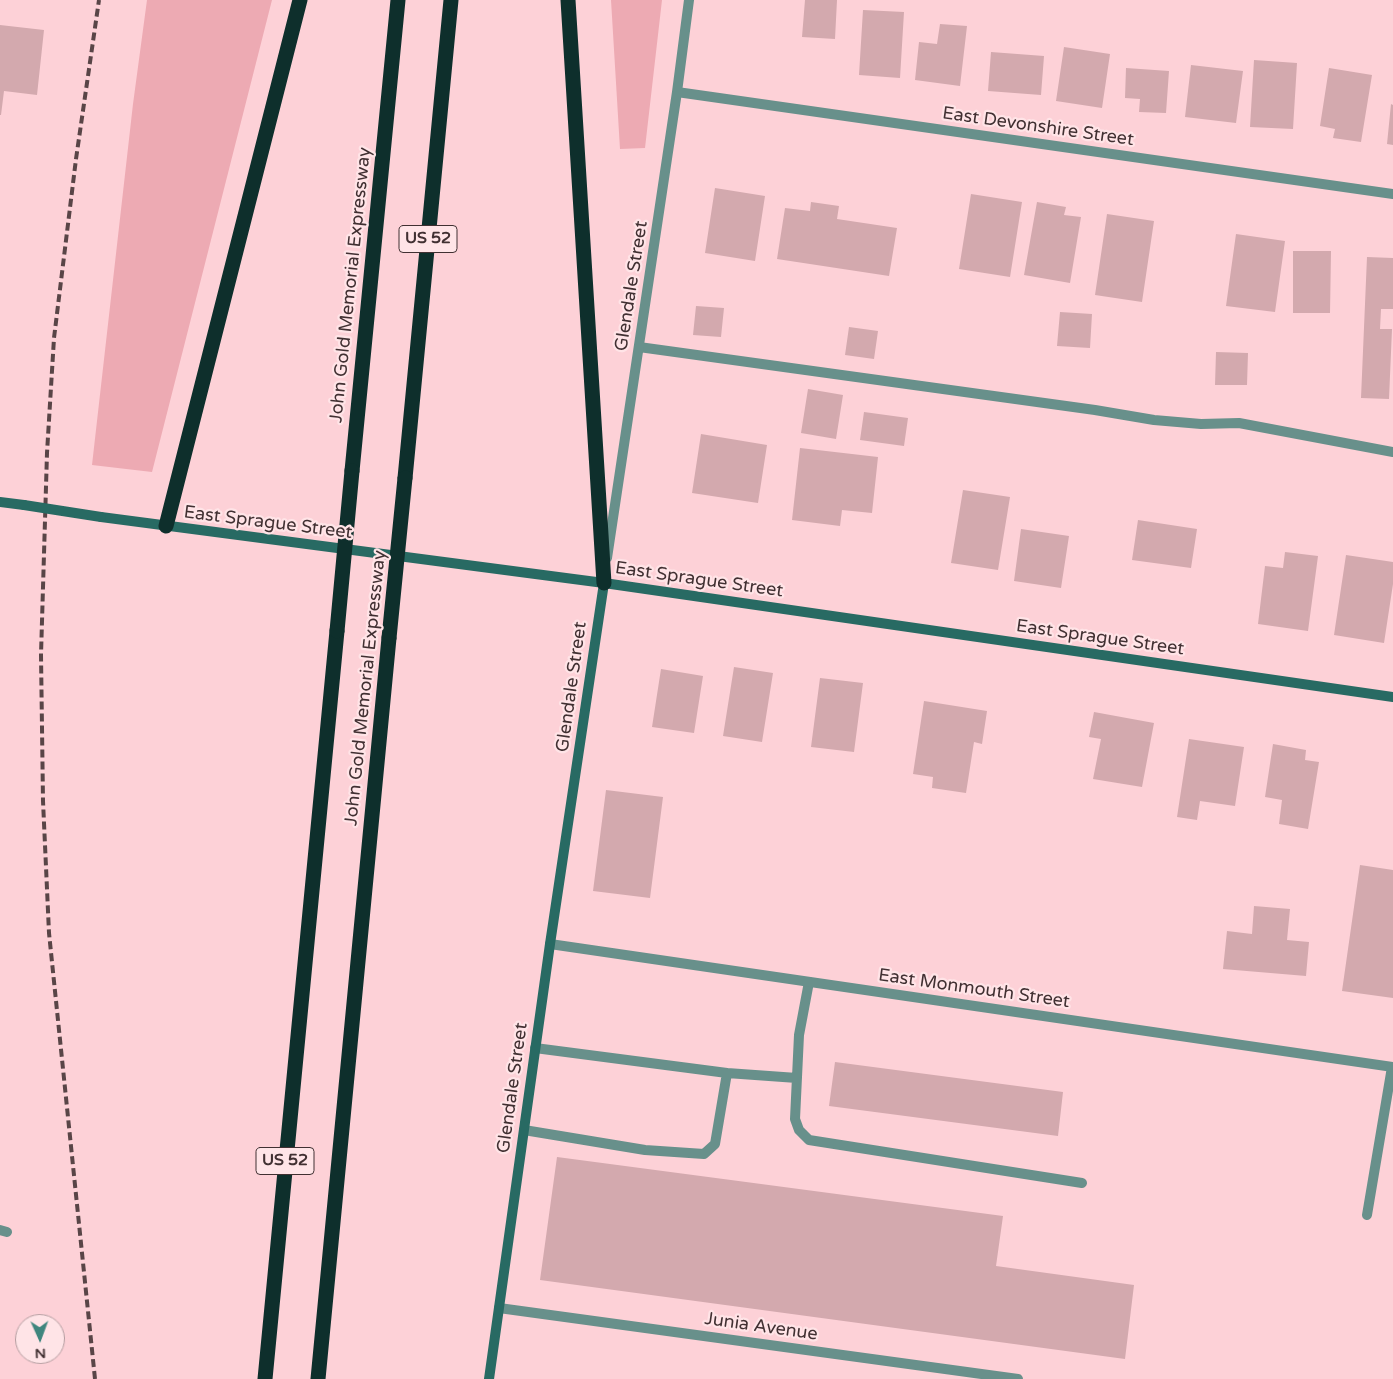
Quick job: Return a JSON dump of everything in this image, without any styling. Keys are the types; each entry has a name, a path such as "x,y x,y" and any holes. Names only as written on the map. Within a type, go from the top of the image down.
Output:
{"highway":[{"path":"166,526 300,0"},
{"name":"John Gold Memorial Expressway","path":"265,1379 398,0"},
{"name":"John Gold Memorial Expressway","path":"318,1379 451,0"},
{"path":"568,0 604,582"}],"main road":[{"name":"East Sprague Street","path":"0,502 166,526 604,582 1393,697"},
{"name":"Glendale Street","path":"489,1379 550,944 604,582"}],"street":[{"name":"Glendale Street","path":"604,582 678,92 689,0"},
{"name":"East Devonshire Street","path":"678,92 1393,194"},
{"path":"639,347 1095,410 1154,420 1201,424 1239,423 1393,452"},
{"name":"East Monmouth Street","path":"550,944 1392,1067"},
{"path":"809,982 799,1035 795,1119 799,1130 808,1140 1082,1183"},
{"path":"535,1048 727,1073 797,1078"},
{"path":"1367,1215 1392,1067"},
{"path":"524,1130 645,1150 704,1154 715,1144 727,1073"},
{"name":"Junia Avenue","path":"499,1308 1018,1379"}],"shaded area":[{"path":"147,0 272,0 152,472 92,465 133,104"},
{"path":"611,0 662,0 645,148 620,149"}],"building":[{"path":"805,0 837,0 835,39 802,37"},
{"path":"863,10 904,12 900,78 859,75"},
{"path":"940,24 967,26 960,86 915,80 919,42 937,44"},
{"path":"0,25 44,30 37,95 4,91 1,115 0,115"},
{"path":"1064,47 1110,54 1102,108 1056,101"},
{"path":"991,52 1044,56 1041,95 988,91"},
{"path":"1254,60 1297,63 1293,129 1250,127"},
{"path":"1191,65 1243,71 1236,123 1185,117"},
{"path":"1126,68 1169,71 1166,113 1139,112 1140,99 1125,98"},
{"path":"1329,68 1372,75 1361,142 1333,138 1335,129 1320,126"},
{"path":"1391,104 1393,105 1393,145 1387,144"},
{"path":"715,188 765,196 755,261 705,253"},
{"path":"971,194 1022,202 1010,277 959,269"},
{"path":"811,202 839,206 837,219 897,228 889,276 777,259 785,208 810,211"},
{"path":"1037,202 1066,207 1064,215 1081,217 1070,283 1024,275"},
{"path":"1107,214 1154,221 1142,302 1095,295"},
{"path":"1236,234 1285,241 1275,312 1226,306"},
{"path":"1293,251 1331,251 1330,313 1293,313"},
{"path":"1367,257 1393,258 1393,309 1381,309 1380,329 1392,329 1389,399 1361,398"},
{"path":"696,306 724,308 721,337 693,335"},
{"path":"1060,312 1092,314 1090,348 1057,346"},
{"path":"849,327 878,331 874,359 845,355"},
{"path":"1216,352 1248,353 1247,385 1215,385"},
{"path":"808,389 843,395 836,439 801,433"},
{"path":"864,412 908,418 904,446 860,440"},
{"path":"701,434 767,445 758,503 692,493"},
{"path":"800,448 878,457 872,513 842,510 840,526 792,520"},
{"path":"963,490 1010,497 998,570 951,563"},
{"path":"1138,520 1197,529 1191,568 1132,560"},
{"path":"1021,529 1069,536 1061,588 1014,581"},
{"path":"1285,552 1318,556 1308,631 1258,624 1265,566 1283,568"},
{"path":"1346,555 1393,562 1393,584 1384,643 1334,635"},
{"path":"734,667 773,673 762,742 723,736"},
{"path":"661,669 703,676 694,733 652,727"},
{"path":"820,678 863,683 854,752 811,747"},
{"path":"924,701 987,711 982,744 974,742 966,793 932,788 933,777 913,774"},
{"path":"1094,712 1154,723 1142,787 1093,779 1101,739 1089,737"},
{"path":"1189,739 1244,747 1235,806 1200,801 1197,820 1177,817"},
{"path":"1273,744 1306,750 1305,760 1319,762 1308,829 1279,824 1282,800 1265,797"},
{"path":"606,790 663,797 650,898 593,891"},
{"path":"1360,865 1393,870 1393,998 1342,991"},
{"path":"1254,906 1290,909 1287,940 1309,942 1306,976 1223,969 1227,931 1252,934"},
{"path":"835,1062 1063,1092 1058,1136 829,1106"},
{"path":"557,1157 1003,1216 996,1266 1134,1285 1125,1359 540,1280"}],"railway":[{"path":"95,1379 49,933 43,801 41,655 47,453 54,338 76,159 99,0"}]}
